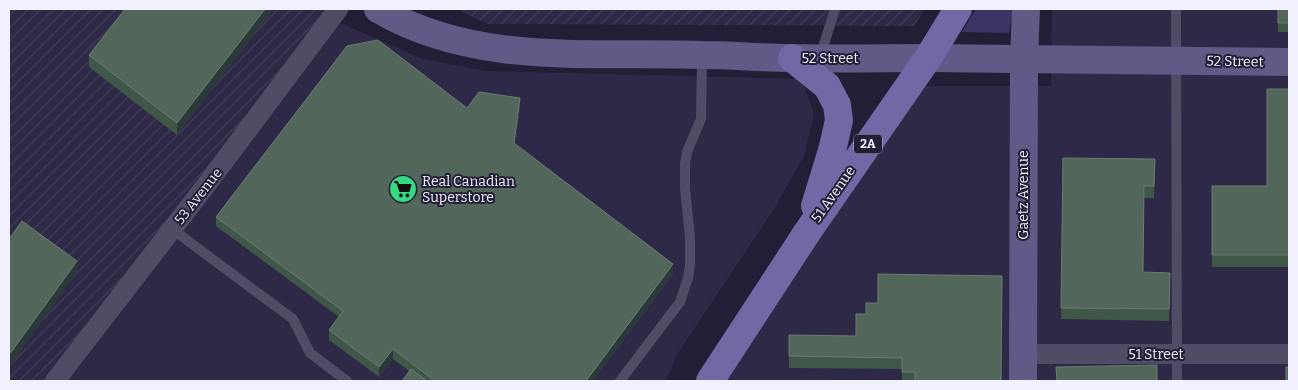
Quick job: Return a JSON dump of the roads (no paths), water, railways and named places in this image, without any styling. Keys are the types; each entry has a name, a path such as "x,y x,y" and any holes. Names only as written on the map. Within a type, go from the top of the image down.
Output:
{"main road":[{"name":"51 Avenue","path":"710,381 808,230 928,58 958,9"},
{"path":"792,58 827,86 835,98 839,120 833,148 808,230"}],"street":[{"name":"53 Avenue","path":"55,381 338,9"},
{"name":"52 Street","path":"378,9 401,21 427,31 466,42 537,53 702,54 792,58 1289,62"},
{"name":"Gaetz Avenue","path":"1023,381 1024,59 1026,9"},
{"name":"51 Street","path":"1023,354 1289,354"}],"lane":[{"path":"819,58 835,9"},
{"path":"1176,9 1177,381"},
{"path":"620,381 680,302 688,278 690,238 684,170 687,152 701,120 702,54"},
{"path":"172,229 292,319 310,353 347,381"}],"place":[{"name":"Real Canadian Superstore","path":"403,189"}]}
